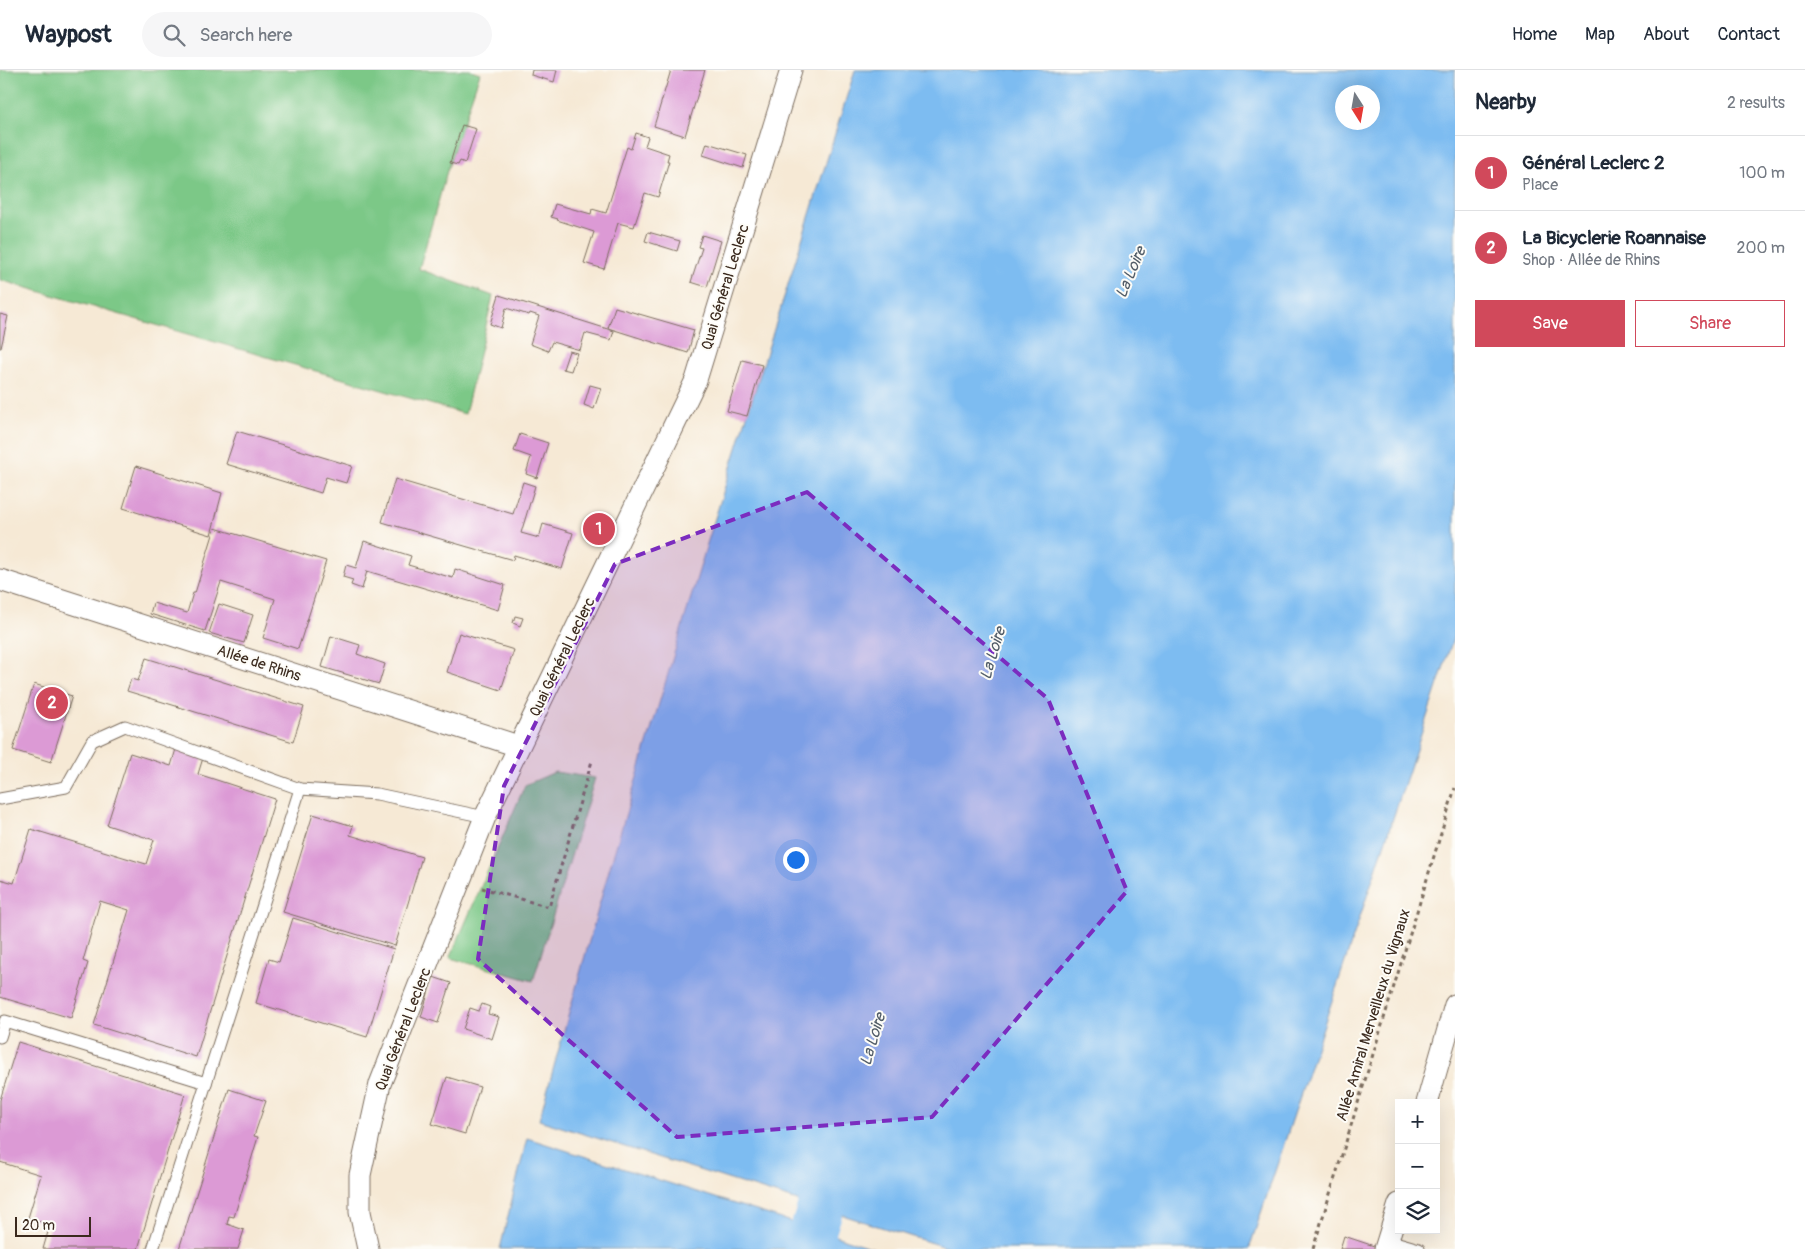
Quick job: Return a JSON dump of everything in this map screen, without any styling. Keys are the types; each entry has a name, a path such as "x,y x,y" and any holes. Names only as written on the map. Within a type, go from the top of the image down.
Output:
{"street":[{"name":"Quai Général Leclerc","path":"368,1249 360,1212 360,1175 380,1084 485,816 696,380 791,70"},
{"name":"Allée de Rhins","path":"0,580 518,746"},
{"path":"1429,1099 1454,1011"},
{"path":"1386,1245 1395,1217"}],"lane":[{"path":"0,799 66,787 92,741 125,726 300,789 377,794 485,816"},
{"path":"153,1249 300,789"},
{"path":"0,1037 5,1021 206,1083"},
{"path":"1386,1245 1419,1249"}],"path":[{"path":"460,881 549,907 592,761"},
{"name":"Allée Amiral Merveilleux du Vignaux","path":"1313,1249 1455,788"}],"highlighted area":[{"path":"807,492 1048,699 1127,891 932,1117 677,1137 478,959 504,786 615,564"}],"green space":[{"path":"0,70 471,70 480,73 447,171 419,269 493,296 465,414 0,280"},
{"path":"555,772 595,778 533,981 450,958 525,785"}],"water":[{"path":"855,70 1455,70 1455,633 1249,1249 951,1249 539,1120 609,870 707,544"},
{"path":"527,1138 876,1249 500,1249"}],"building":[{"path":"532,70 557,70 554,82 531,75"},
{"path":"671,70 705,70 685,136 654,126"},
{"path":"462,125 476,129 465,163 460,161 458,165 450,163"},
{"path":"636,133 648,137 645,146 669,154 667,161 669,161 658,197 645,193 634,227 618,223 604,269 584,263 594,232 551,217 555,204 591,214 592,209 606,213 627,147 631,149"},
{"path":"707,143 747,155 743,168 703,155"},
{"path":"648,232 680,241 677,251 645,241"},
{"path":"702,235 721,241 707,287 691,282 702,248 698,247"},
{"path":"499,295 614,331 611,340 585,333 580,350 552,342 548,351 530,344 539,316 506,308 501,328 490,324"},
{"path":"615,307 694,330 688,353 608,328"},
{"path":"0,314 8,316 1,348 0,348"},
{"path":"569,351 577,353 571,371 563,369"},
{"path":"742,360 762,365 747,416 727,411"},
{"path":"590,385 601,388 594,409 584,405"},
{"path":"237,431 352,466 346,483 326,477 321,493 226,464"},
{"path":"520,434 548,443 537,478 526,474 531,457 514,451"},
{"path":"136,466 222,493 211,535 123,508"},
{"path":"395,479 513,514 523,482 535,486 521,533 539,538 543,524 573,533 562,569 514,555 513,560 382,522"},
{"path":"598,521 605,524 599,537 592,534"},
{"path":"215,528 326,561 298,649 263,638 275,599 221,582 205,631 150,614 153,603 187,613"},
{"path":"364,541 411,556 408,565 453,578 455,569 505,585 498,610 367,571 362,589 351,585 353,580 343,577 346,565 356,568"},
{"path":"219,604 253,615 244,643 209,633"},
{"path":"515,616 523,618 520,626 513,623"},
{"path":"459,633 514,650 501,690 447,672"},
{"path":"331,636 360,645 357,654 385,664 379,684 322,667"},
{"path":"146,658 304,707 293,742 127,691 131,679 138,681"},
{"path":"34,684 72,696 51,762 13,750"},
{"path":"176,749 203,758 198,774 275,799 196,1057 94,1025 129,910 100,901 83,961 88,963 71,1018 0,997 0,879 14,883 31,829 146,864 154,840 107,825 130,753 171,766"},
{"path":"313,814 353,826 350,835 422,857 395,946 283,912"},
{"path":"293,918 394,949 367,1037 256,1003 269,959 279,962"},
{"path":"433,977 451,983 438,1023 421,1017"},
{"path":"482,1004 490,1007 488,1014 499,1017 492,1039 463,1029 470,1008 479,1011"},
{"path":"18,1042 185,1094 138,1249 43,1249 50,1225 28,1218 41,1175 0,1162 0,1100"},
{"path":"447,1077 480,1087 465,1134 432,1124"},
{"path":"229,1089 266,1101 254,1136 258,1137 234,1217 229,1216 227,1224 244,1230 238,1249 179,1249"},
{"path":"1344,1236 1377,1247 1376,1249 1340,1249"}],"waterway":[{"name":"La Loire","path":"807,1249 840,1148"}],"place":[{"name":"Général Leclerc 2","path":"599,529"},
{"name":"La Bicyclerie Roannaise","path":"52,703"}]}
